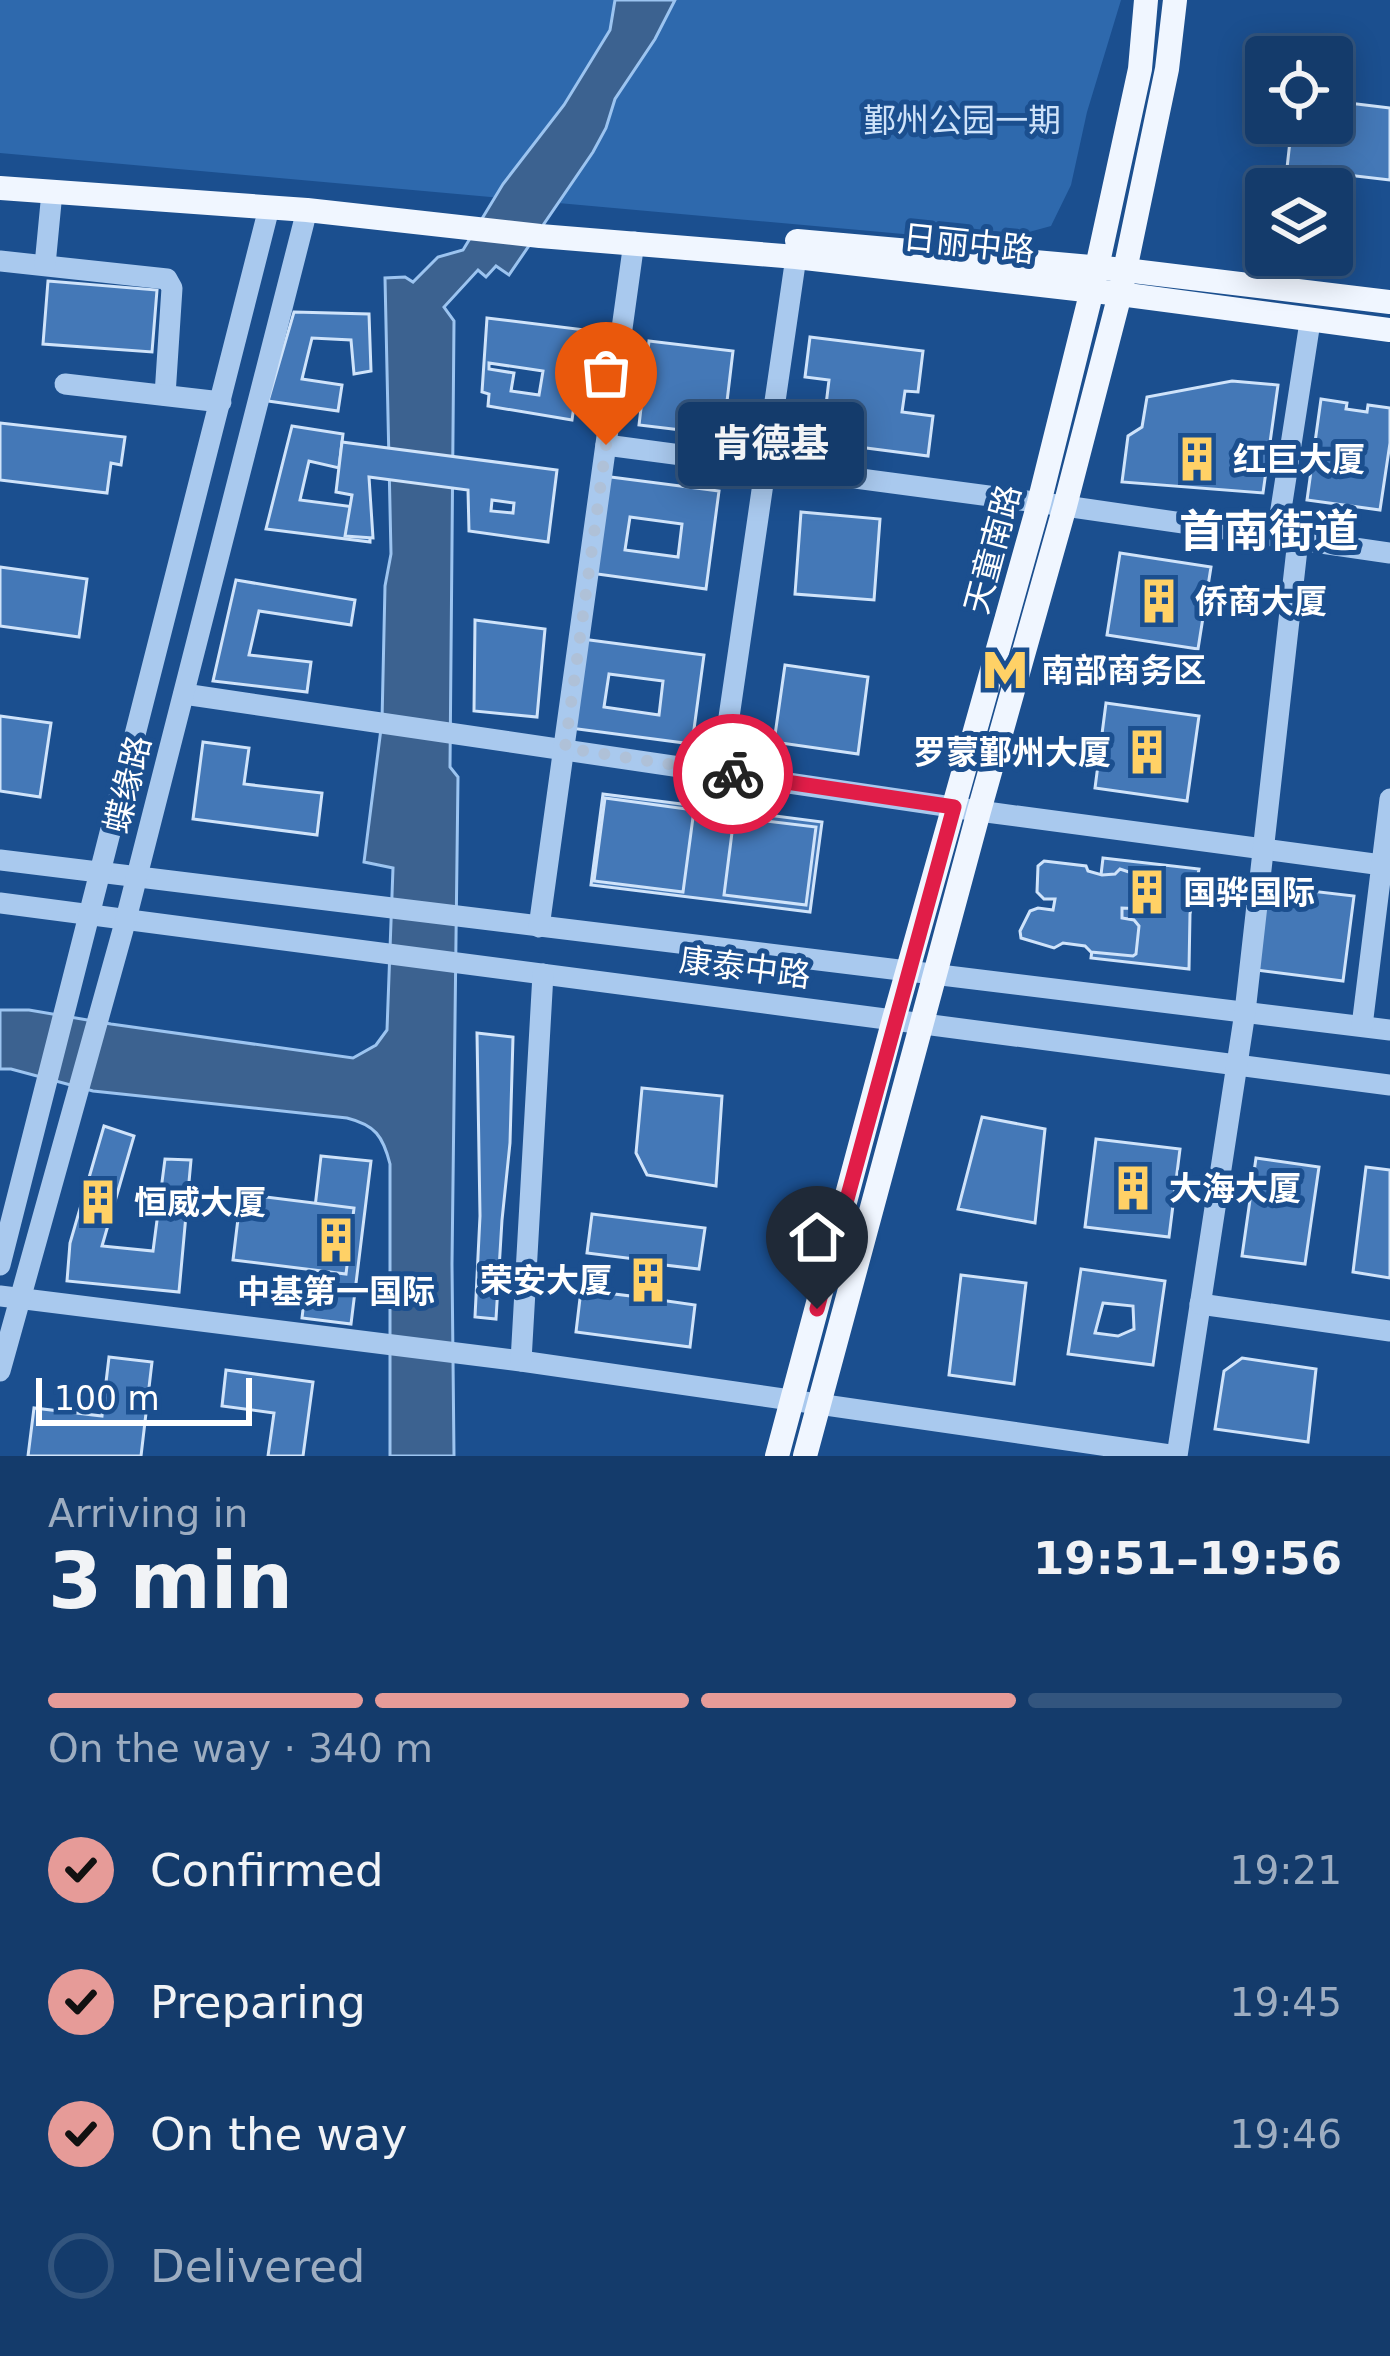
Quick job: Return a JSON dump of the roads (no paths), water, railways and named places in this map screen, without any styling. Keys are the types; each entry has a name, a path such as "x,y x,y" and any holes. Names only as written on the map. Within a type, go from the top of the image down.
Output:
{"main road":[{"name":"天童南路","path":"805,1456 936,975 966,809 1095,279 1140,69 1146,0"},
{"name":"天童南路","path":"777,1456 908,971 1066,506 1123,282 1167,69 1175,0"},
{"path":"0,173 545,228"},
{"path":"0,188 272,201 307,210 467,221"},
{"name":"日丽中路","path":"545,228 634,242 1095,279"},
{"name":"日丽中路","path":"545,228 1390,302"},
{"name":"日丽中路","path":"1123,282 1310,322 1390,331"}],"street":[{"path":"45,265 52,192"},
{"name":"蝶缘路","path":"0,1265 272,201"},
{"name":"蝶缘路","path":"0,1370 10,1298 127,920 307,210"},
{"path":"538,927 634,242"},
{"path":"721,772 796,257"},
{"path":"0,261 167,279 172,288 165,395"},
{"path":"10,1298 521,1360 1177,1456 1244,1012 1310,322"},
{"path":"65,384 220,402"},
{"path":"606,445 1390,553"},
{"path":"184,694 1385,866"},
{"path":"1362,1026 1390,799"},
{"name":"康泰中路","path":"0,860 1390,1030"},
{"name":"康泰中路","path":"0,903 1390,1084"},
{"path":"521,1360 543,974"},
{"path":"1200,1304 1390,1331"}],"place":[{"name":"肯德基","path":"606,445"},
{"name":"红巨大厦","path":"1197,459"},
{"name":"侨商大厦","path":"1159,601"},
{"name":"南部商务区","path":"1005,670"},
{"name":"罗蒙鄞州大厦","path":"1147,752"},
{"name":"国骅国际","path":"1147,892"},
{"name":"大海大厦","path":"1133,1188"},
{"name":"恒威大厦","path":"98,1202"},
{"name":"中基第一国际","path":"336,1240"},
{"name":"荣安大厦","path":"648,1280"}],"district":[{"name":"首南街道","path":"1269,531"}],"park label":[{"name":"鄞州公园一期","path":"962,120"}]}
